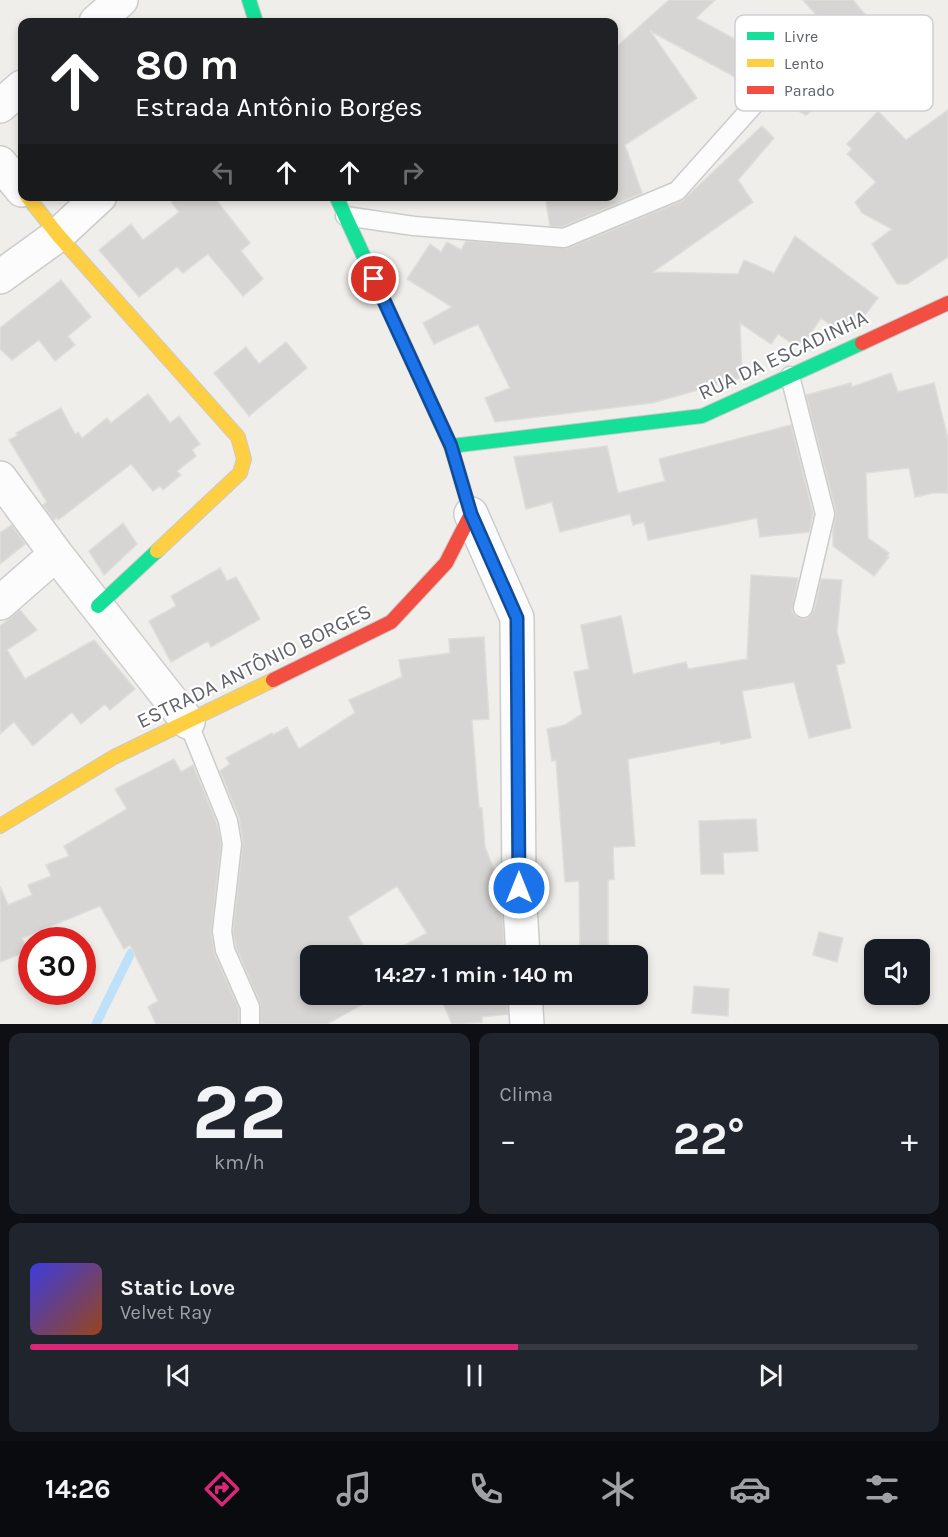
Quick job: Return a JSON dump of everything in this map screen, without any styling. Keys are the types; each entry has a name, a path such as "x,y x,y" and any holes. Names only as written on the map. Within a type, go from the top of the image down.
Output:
{"street":[{"path":"101,18 121,0"},
{"path":"249,0 255,18"},
{"path":"0,106 18,90"},
{"path":"0,163 18,185"},
{"path":"31,201 238,437 244,459 240,473 98,606"},
{"path":"0,278 58,234 94,201"},
{"path":"338,201 451,446 471,514 517,618 519,888 522,945"},
{"name":"RUA DA ESCADINHA","path":"451,446 702,417 948,303"},
{"path":"0,477 56,554 188,722"},
{"name":"ESTRADA ANTÔNIO BORGES","path":"0,826 114,757 391,622 446,563 471,514"},
{"path":"0,603 56,554"},
{"path":"526,1005 527,1024"}],"lane":[{"path":"345,216 414,226 564,238 676,191 748,111"},
{"path":"790,376 825,514 803,608"},
{"path":"188,722 228,821 232,844 222,931 225,950 250,1007 250,1024"}],"building":[{"path":"669,0 715,0 696,18 735,39 735,77 650,31 697,98 625,145 642,193 562,227 550,226 546,201 618,201 618,45"},
{"path":"803,0 853,0 866,15 816,15"},
{"path":"948,110 948,257 907,284 897,284 872,244 892,229 862,213 855,202 876,182 847,154 852,149 847,144 878,111 906,140"},
{"path":"798,111 811,111 806,115"},
{"path":"762,126 774,138 738,180 753,202 653,272 738,274 744,260 774,273 795,236 878,298 859,323 840,332 821,318 800,349 778,334 771,344 740,323 742,377 652,403 495,422 485,398 510,388 478,324 434,344 423,323 452,307 407,279 430,244 441,252 447,242 461,250 466,241 568,248 682,201"},
{"path":"171,201 217,201 250,243 241,251 263,279 243,296 208,254 183,273 177,267 139,297 99,250 131,224 143,240 179,212"},
{"path":"61,280 91,317 68,336 75,345 55,361 39,340 12,360 0,349 0,328"},
{"path":"286,342 307,368 249,416 214,373 246,347 259,364"},
{"path":"891,373 898,392 934,383 948,439 948,493 933,493 915,497 909,468 866,473 868,538 889,553 887,556 889,557 874,576 833,546 836,511 806,395 851,383 852,387"},
{"path":"148,394 170,423 179,416 200,444 192,450 196,456 177,471 181,475 163,490 160,486 153,491 131,464 58,520 57,517 54,520 43,505 47,502 9,440 18,435 16,433 61,408 75,434 78,432 82,438 107,418 111,423"},
{"path":"791,425 813,514 809,532 760,537 757,518 648,540 644,522 633,525 630,514 560,532 552,502 526,509 514,457 607,446 618,493 665,481 659,459"},
{"path":"123,523 137,544 104,575 89,551"},
{"path":"12,525 25,544 0,564 0,533"},
{"path":"220,568 227,581 236,577 260,619 211,647 208,641 171,662 149,621 176,606 171,596"},
{"path":"751,575 798,578 792,611 801,619 807,619 814,611 821,579 842,580 837,632 845,663 836,665 851,728 809,738 794,682 742,691 751,738 721,744 720,741 628,759 635,846 613,847 614,879 608,880 608,945 580,945 579,881 565,882 556,760 552,761 547,729 565,725 582,714 574,672 589,669 581,625 621,616 633,674 686,662 688,669 747,659"},
{"path":"20,610 37,630 7,650 25,679 94,640 135,689 110,710 105,704 81,724 72,712 33,746 14,722 0,734 0,626"},
{"path":"484,637 489,719 472,720 479,808 482,808 485,847 500,885 504,945 405,945 427,933 397,886 348,917 363,945 300,945 300,1005 361,1005 327,1024 261,1024 260,1003 236,947 233,931 243,842 239,817 220,771 230,764 226,758 287,727 299,749 355,713 349,700 402,677 399,660 450,653 449,639"},
{"path":"174,759 181,772 193,765 217,824 221,844 211,933 215,955 239,1009 239,1024 156,1024 148,1007 158,1001 130,945 124,949 100,906 49,927 18,927 18,955 0,962 0,886 8,905 32,895 28,885 51,876 46,865 69,856 64,846 127,809 115,789"},
{"path":"756,819 758,851 723,853 724,874 701,874 699,821"},
{"path":"819,932 843,938 837,962 813,955"},
{"path":"694,986 729,989 728,1016 692,1013"},
{"path":"444,1005 507,1005 508,1014 482,1017 482,1022 452,1024"}],"waterway":[{"path":"96,1024 131,953"}],"traffic: fast":[{"path":"249,0 255,18"},
{"path":"338,201 434,409"},
{"path":"451,446 702,416 862,343"},
{"path":"98,606 157,551"}],"traffic: slow":[{"path":"31,201 58,235 238,437 244,459 240,473 157,551"},
{"path":"0,826 114,757 273,680"}],"traffic: jam":[{"path":"862,343 948,303"},
{"path":"273,680 391,622 446,563 471,514 451,446 434,409"}],"route":[{"path":"374,279 451,446 471,514 517,618 519,888"}]}
